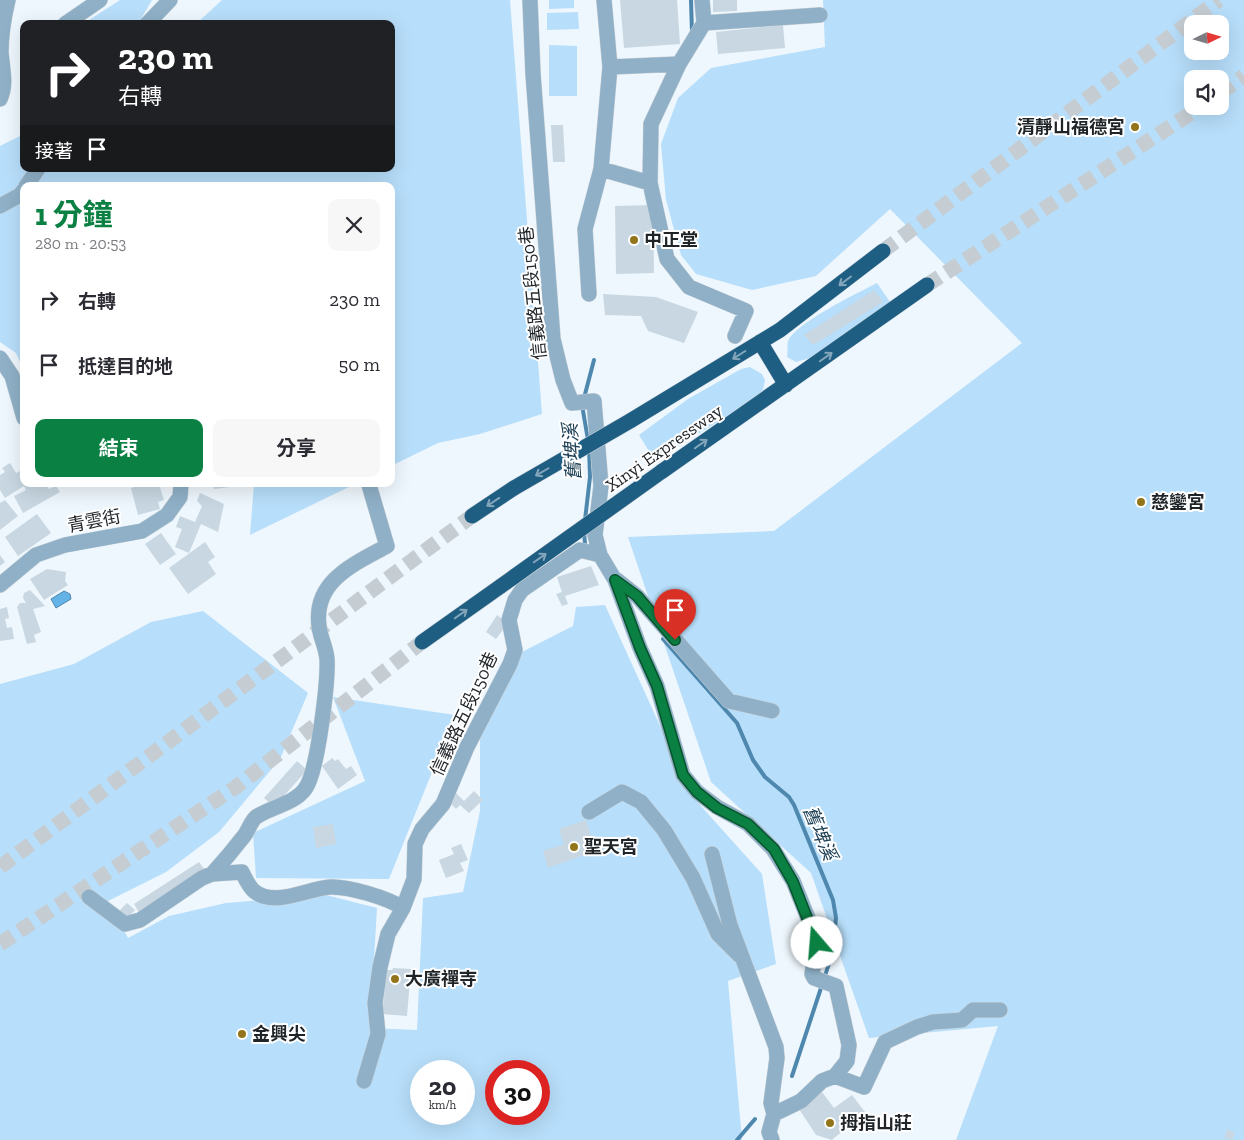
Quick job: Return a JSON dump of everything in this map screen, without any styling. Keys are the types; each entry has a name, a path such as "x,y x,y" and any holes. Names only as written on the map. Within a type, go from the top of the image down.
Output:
{"highway":[{"name":"Xinyi Expressway","path":"472,516 514,488 630,421 780,330 883,251"},
{"name":"Xinyi Expressway","path":"422,642 927,285"},
{"path":"760,342 786,386"}],"street":[{"path":"0,99 3,93 4,81 2,37 8,0"},
{"path":"71,20 100,0"},
{"path":"151,20 170,0"},
{"name":"信義路五段150巷","path":"530,0 533,74 553,339 563,380 572,403 594,401 601,478 595,535 600,555 615,580 640,648 657,686 683,775 697,792 717,808 748,824 774,849 793,882 814,932 817,943 812,974 814,978 836,986 849,1053 847,1061 835,1076 822,1081 801,1101 774,1114"},
{"path":"589,294 585,229 601,169 610,67 604,0"},
{"path":"702,0 704,23 679,64 651,124 650,183 667,259 689,287 746,311 735,336"},
{"path":"704,23 820,15"},
{"path":"610,67 679,64"},
{"path":"601,169 650,183"},
{"path":"0,206 20,195"},
{"path":"0,358 12,376 20,404"},
{"name":"青雲街","path":"0,585 36,555 65,545 142,531 167,515 180,497 181,487"},
{"path":"212,874 244,836 255,818 279,808 305,789 315,766 320,736 327,658 319,626 318,606 325,589 346,569 387,546 370,487"},
{"name":"信義路五段150巷","path":"364,1081 378,1034 375,1003 383,951 397,904 414,879 415,844 422,830 443,804 467,747 515,650 509,620 515,600 522,590 580,550 600,555"},
{"path":"615,580 637,596 729,701 772,711"},
{"path":"589,812 622,792 642,802 664,830 693,878 718,934 741,957"},
{"path":"712,854 730,925 776,1047 777,1058 771,1103 774,1114 769,1132 772,1140"},
{"path":"89,897 125,924 140,920 202,878 212,874 242,872 253,890 273,897 298,895 332,887 397,904"},
{"path":"835,1076 864,1087 886,1042 916,1027 933,1022 962,1020 973,1010 1000,1010"}],"shaded area":[{"path":"120,0 152,0 140,20 89,20"},
{"path":"222,0 510,0 542,414 480,434 438,443 395,464 395,182 20,182 20,362 16,353 0,342 0,146 20,136 20,172 395,172 395,20 200,20"},
{"path":"549,0 574,0 574,8 549,9"},
{"path":"823,0 1244,0 1244,1140 956,1140 998,1026 869,1038 811,873 711,782 628,537 774,531 1022,343 890,209 816,276 752,290 696,274 681,255 666,200 661,144 678,98 711,68 825,47"},
{"path":"578,12 579,29 547,30 547,13"},
{"path":"549,45 577,46 577,96 549,96"},
{"path":"877,283 890,302 810,358 796,362 787,357 788,341 803,325"},
{"path":"750,367 762,374 765,380 763,390 754,399 655,461 639,435 688,399 741,369"},
{"path":"254,487 349,487 250,535"},
{"path":"605,605 692,796 762,874 776,964 728,981 742,1140 0,1140 0,684 74,664 151,622 203,611 308,693 280,759 219,832 166,872 108,901 128,938 169,916 226,903 326,895 377,908 370,1028 417,1030 423,898 463,892 480,811 480,724 506,660 573,626 576,607"},
{"path":"333,697 455,715 389,879 256,878 253,833 365,781"}],"water":[{"path":"64,591 70,594 71,599 56,608 51,599"}],"building":[{"path":"620,0 677,0 680,44 624,48"},
{"path":"713,0 737,0 737,11 713,12"},
{"path":"783,25 785,48 718,54 716,32"},
{"path":"551,125 563,125 565,162 553,162"},
{"name":"中正堂","path":"653,205 654,273 616,274 615,206"},
{"path":"874,290 883,302 813,345 804,335"},
{"path":"603,294 656,297 698,312 684,343 648,331 641,316 605,315"},
{"path":"10,463 16,473 20,471 20,487 22,487 5,498 0,490 0,475 5,472 2,468"},
{"path":"24,487 48,487 49,489 57,487 60,492 23,513 14,496 26,490"},
{"path":"160,487 164,500 158,502 160,509 138,515 131,488"},
{"path":"214,487 230,487 214,489"},
{"path":"200,493 224,504 218,532 201,524 189,553 175,547 182,529 176,527 180,516 195,522 202,506 197,501"},
{"path":"5,500 18,516 0,530 0,503"},
{"path":"37,514 51,533 18,556 5,537"},
{"path":"161,533 176,554 160,565 145,544"},
{"path":"205,542 215,557 208,562 216,574 188,594 169,568"},
{"path":"0,555 5,562 0,566"},
{"path":"591,566 599,585 565,596 568,604 562,606 556,594 562,592 557,577"},
{"path":"47,569 66,572 65,581 68,585 44,600 30,579"},
{"path":"30,590 45,606 33,609 41,632 34,635 36,642 27,644 17,607 20,603 26,603 23,598 24,593"},
{"path":"7,607 9,618 5,619 7,628 12,627 14,639 0,641 0,609"},
{"path":"497,615 508,623 496,639 486,632"},
{"path":"332,758 335,761 338,759 346,769 351,766 357,775 338,789 322,766"},
{"path":"297,761 307,770 274,807 264,798"},
{"path":"474,791 483,800 469,813 460,805 456,809 448,801 456,793 464,801"},
{"name":"聖天宮","path":"586,820 596,851 548,868 543,851 564,844 559,829"},
{"path":"333,824 336,844 316,848 313,827"},
{"path":"461,844 468,860 460,863 464,871 446,878 439,860 454,854 451,848"},
{"path":"199,862 205,870 140,914 134,904"},
{"path":"127,903 135,910 127,918 119,911"},
{"path":"393,968 411,969 407,1016 382,1014 385,988 379,988 380,970 392,970"},
{"name":"拇指山莊","path":"822,1092 834,1108 852,1095 865,1112 832,1140 816,1135 799,1109"},
{"path":"1228,1129 1235,1133 1232,1140 1224,1137"}],"waterway":[{"name":"舊埤溪","path":"691,0 692,33"},
{"name":"舊埤溪","path":"584,398 594,360"},
{"name":"舊埤溪","path":"582,405 588,440"},
{"name":"舊埤溪","path":"585,520 590,477 589,449"},
{"name":"舊埤溪","path":"584,532 585,544"},
{"name":"舊埤溪","path":"663,639 737,723 753,760 765,777 789,797 794,805 833,900 836,918 832,954 824,979"},
{"name":"舊埤溪","path":"792,1076 822,985"},
{"name":"舊埤溪","path":"737,1140 755,1119"}],"tunnel":[{"path":"883,251 1219,0"},
{"path":"1229,87 1244,76"},
{"path":"927,285 1188,115"},
{"path":"0,867 472,516"},
{"path":"0,944 236,787 422,642"}],"place":[{"name":"清靜山福德宮","path":"1135,127"},
{"name":"中正堂","path":"634,240"},
{"name":"慈鑾宮","path":"1141,502"},
{"name":"聖天宮","path":"574,847"},
{"name":"大廣禪寺","path":"395,979"},
{"name":"金興尖","path":"242,1034"},
{"name":"拇指山莊","path":"830,1123"}],"route":[{"path":"675,640 637,596 615,580 624,600 640,648 657,686 672,743 686,781 717,808 748,824 774,849 793,882 817,943"}]}
